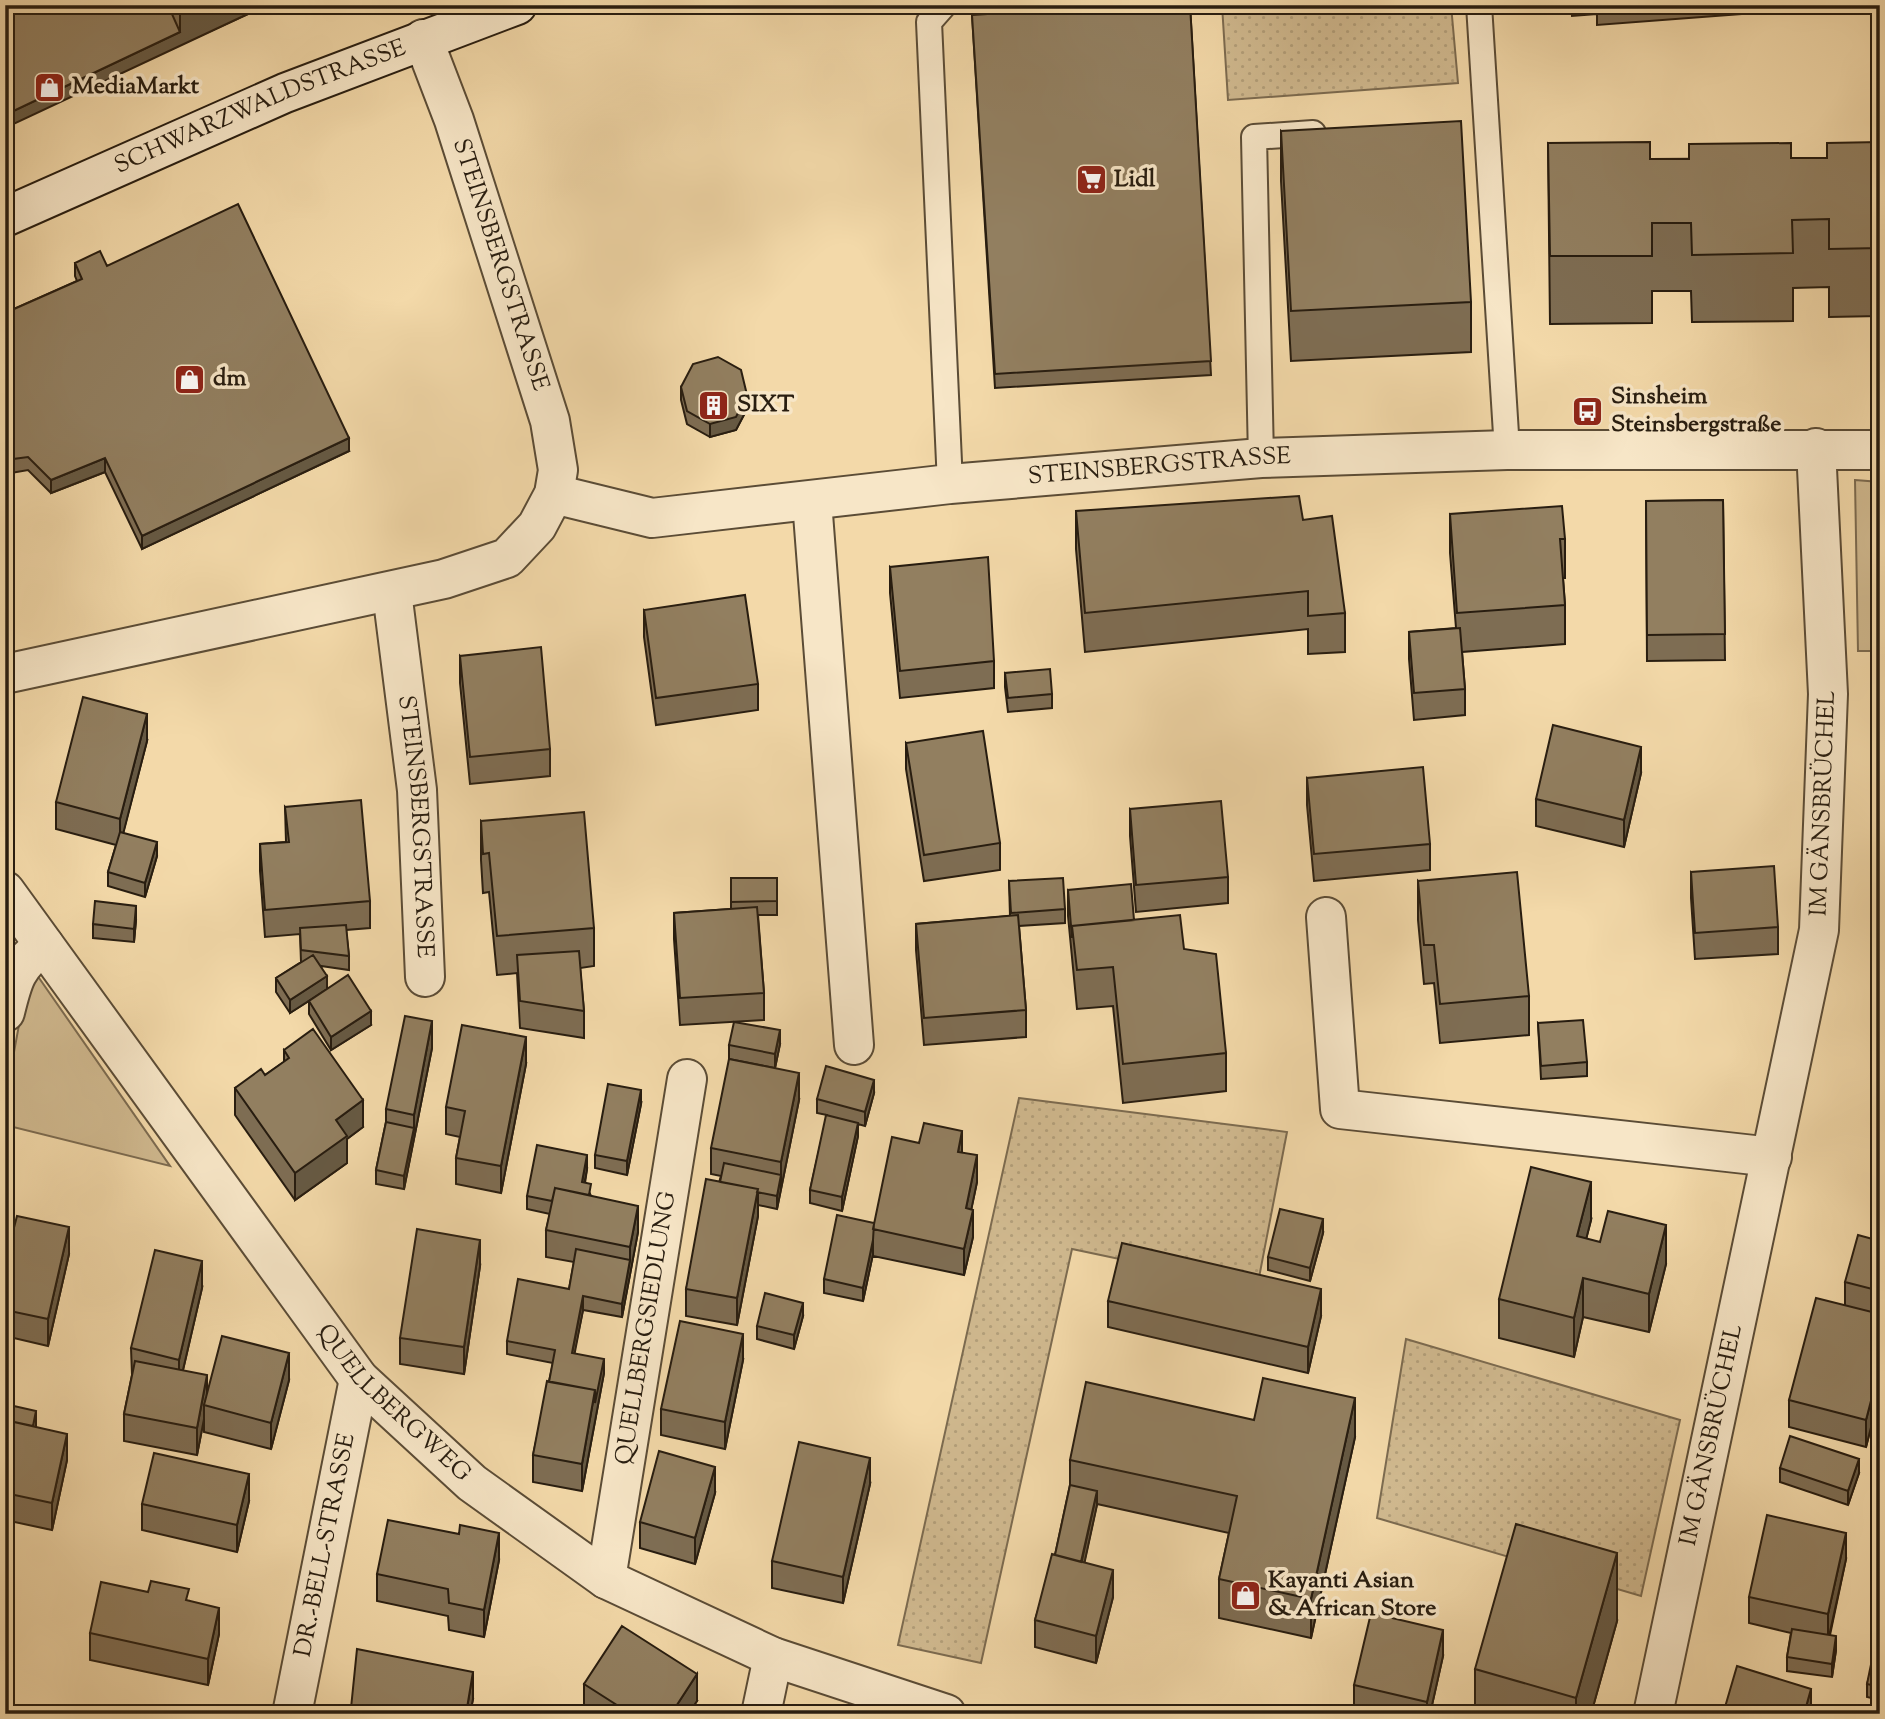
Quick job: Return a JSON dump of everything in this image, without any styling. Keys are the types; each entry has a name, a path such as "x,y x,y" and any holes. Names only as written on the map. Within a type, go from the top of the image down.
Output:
{"street":[{"name":"SCHWARZWALDSTRASSE","path":"5,217 285,93 517,5"},
{"name":"STEINSBERGSTRASSE","path":"5,674 392,593 507,558 537,526 554,495 558,470 550,421 453,120 423,39"},
{"name":"IM GÄNSBRÜCHEL","path":"1653,1714 1819,930 1828,694 1816,448"},
{"name":"STEINSBERGSTRASSE","path":"554,495 652,518 950,484 1261,458 1507,450 1880,450"},
{"path":"813,501 854,1045"},
{"name":"STEINSBERGSTRASSE","path":"392,593 416,790 425,977"},
{"name":"QUELLBERGWEG","path":"5,891 359,1379 472,1483 606,1579 773,1657 946,1714"},
{"path":"1326,917 1340,1109 1772,1157"},
{"path":"5,1012 13,978 24,960 44,945"},
{"name":"QUELLBERGSIEDLUNG","path":"606,1579 687,1079"},
{"name":"DR.-BELL-STRASSE","path":"292,1714 359,1379"},
{"path":"761,1714 773,1657"}],"lane":[{"path":"944,5 929,22 950,484"},
{"path":"1479,5 1507,450"},
{"path":"1261,458 1254,137 1336,132"}],"shaded area":[{"path":"1222,5 1451,5 1458,83 1228,100"},
{"path":"1855,480 1880,482 1880,651 1858,651"},
{"path":"30,965 170,1166 5,1125 5,1101"},
{"path":"1019,1098 1287,1132 1257,1288 1072,1249 981,1663 898,1645"},
{"path":"1406,1339 1680,1420 1641,1596 1377,1518"}],"building":[{"name":"MediaMarkt","path":"5,5 168,5 180,32 5,115"},
{"name":"Lidl","path":"1002,5 1190,5 1211,361 995,374 972,15 1002,13"},
{"path":"1461,121 1471,302 1291,311 1281,131"},
{"path":"1650,142 1650,159 1689,159 1689,144 1791,143 1791,158 1827,158 1827,143 1880,142 1880,248 1829,249 1829,219 1792,220 1793,253 1692,255 1691,223 1652,223 1652,256 1550,256 1548,143"},
{"path":"238,204 349,438 142,536 105,458 51,480 28,457 5,460 5,313 82,279 75,263 100,251 107,266"},
{"name":"SIXT","path":"718,357 741,370 747,395 736,417 710,424 687,411 681,387 693,364"},
{"path":"1299,496 1303,520 1332,516 1345,613 1308,616 1308,591 1085,613 1076,511"},
{"path":"1723,500 1725,634 1647,635 1646,501"},
{"path":"1562,506 1565,539 1560,539 1565,605 1457,613 1450,514"},
{"path":"988,557 994,661 900,671 890,567"},
{"path":"745,595 758,684 656,698 644,610"},
{"path":"1460,628 1465,689 1414,693 1409,632"},
{"path":"541,647 550,749 470,757 460,656"},
{"path":"1050,669 1052,694 1008,698 1005,673"},
{"path":"83,697 147,714 120,819 56,802"},
{"path":"1553,725 1641,747 1624,820 1536,799"},
{"path":"983,731 1000,843 924,855 906,743"},
{"path":"1423,767 1430,844 1314,854 1307,778"},
{"path":"361,800 370,901 265,910 260,844 289,842 285,807"},
{"path":"1221,801 1228,877 1136,885 1130,809"},
{"path":"584,812 594,928 497,936 489,853 483,854 481,821"},
{"path":"120,832 157,842 145,883 108,872"},
{"path":"1774,866 1778,927 1695,933 1691,872"},
{"path":"1517,872 1529,996 1440,1004 1434,945 1424,945 1418,881"},
{"path":"731,878 777,878 777,901 731,902"},
{"path":"1063,878 1065,909 1011,913 1009,881"},
{"path":"1131,884 1134,920 1072,926 1072,938 1068,890"},
{"path":"95,901 136,906 134,929 93,924"},
{"path":"757,907 764,993 680,998 674,913"},
{"path":"1018,915 1026,1010 924,1018 916,924"},
{"path":"1180,915 1184,949 1216,954 1226,1053 1123,1064 1113,967 1077,970 1072,926"},
{"path":"346,925 349,956 301,950 300,928"},
{"path":"579,951 584,1011 520,1001 517,955"},
{"path":"313,955 327,976 290,1000 276,978"},
{"path":"348,975 371,1011 331,1037 309,1001"},
{"path":"405,1016 432,1021 414,1115 386,1109"},
{"path":"1583,1020 1587,1062 1541,1066 1538,1023"},
{"path":"734,1022 780,1030 775,1054 729,1045"},
{"path":"462,1025 526,1037 501,1166 456,1158 465,1111 446,1107"},
{"path":"313,1029 363,1100 336,1120 347,1136 295,1173 235,1088 261,1069 265,1075 289,1058 284,1050"},
{"path":"729,1059 799,1073 781,1162 711,1148"},
{"path":"826,1066 874,1080 865,1112 817,1099"},
{"path":"608,1084 641,1090 627,1161 595,1155"},
{"path":"826,1115 858,1123 842,1197 810,1190"},
{"path":"386,1122 414,1128 404,1176 376,1170"},
{"path":"924,1123 962,1131 958,1152 977,1155 966,1208 973,1210 964,1249 873,1229 892,1137 919,1143"},
{"path":"537,1145 587,1155 582,1182 591,1184 589,1195 555,1188 552,1201 527,1196"},
{"path":"724,1163 781,1175 777,1196 757,1192 758,1189 720,1182"},
{"path":"1531,1167 1591,1182 1577,1236 1600,1242 1608,1211 1666,1225 1649,1294 1583,1278 1574,1318 1499,1299"},
{"path":"706,1179 758,1189 737,1298 686,1289"},
{"path":"555,1188 638,1206 630,1247 546,1230"},
{"path":"1280,1209 1323,1219 1310,1268 1268,1257"},
{"path":"837,1215 874,1223 863,1288 824,1279"},
{"path":"17,1216 69,1227 48,1319 5,1310 5,1282 9,1261 5,1261 5,1242 10,1243"},
{"path":"417,1229 480,1240 464,1347 400,1338"},
{"path":"1858,1235 1880,1241 1880,1291 1845,1282"},
{"path":"1122,1243 1321,1289 1308,1347 1108,1301"},
{"path":"576,1249 630,1260 622,1304 583,1296 572,1353 604,1359 595,1403 595,1390 549,1382 555,1350 507,1341 518,1279 569,1289"},
{"path":"155,1250 202,1261 179,1360 131,1348"},
{"path":"765,1293 803,1303 794,1335 757,1326"},
{"path":"1816,1298 1880,1314 1880,1366 1866,1420 1789,1400"},
{"path":"680,1321 743,1334 725,1422 661,1409"},
{"path":"222,1336 289,1353 271,1423 204,1405"},
{"path":"135,1361 207,1375 197,1428 124,1414"},
{"path":"1263,1378 1355,1398 1311,1599 1219,1579 1237,1496 1070,1460 1086,1382 1254,1420"},
{"path":"547,1381 595,1390 582,1464 533,1455"},
{"path":"5,1404 36,1411 33,1426 5,1420"},
{"path":"5,1420 67,1434 52,1503 5,1493"},
{"path":"1790,1436 1859,1459 1848,1491 1780,1468"},
{"path":"799,1442 870,1458 843,1577 772,1561"},
{"path":"659,1451 715,1467 695,1538 640,1522"},
{"path":"154,1453 249,1474 237,1525 142,1504"},
{"path":"1070,1485 1097,1491 1081,1562 1055,1555"},
{"path":"1767,1515 1846,1533 1828,1614 1749,1597"},
{"path":"388,1520 459,1534 460,1525 499,1533 484,1610 449,1603 448,1589 377,1574"},
{"path":"1516,1524 1617,1553 1576,1698 1475,1669"},
{"path":"1052,1554 1113,1570 1096,1636 1035,1620"},
{"path":"151,1581 189,1589 186,1600 219,1608 208,1659 90,1633 101,1582 148,1592"},
{"path":"1371,1613 1443,1630 1427,1702 1354,1685"},
{"path":"622,1626 697,1674 671,1714 631,1714 584,1684"},
{"path":"1792,1629 1836,1636 1832,1664 1787,1657"},
{"path":"1876,1640 1880,1641 1880,1687 1867,1684"},
{"path":"357,1649 473,1672 466,1714 366,1714 351,1708"},
{"path":"1737,1666 1811,1689 1804,1714 1723,1714"}],"place":[{"name":"MediaMarkt","path":"49,87"},
{"name":"Lidl","path":"1091,180"},
{"name":"dm","path":"190,379"},
{"name":"SIXT","path":"714,405"},
{"name":"Sinsheim Steinsbergstraße","path":"1588,411"},
{"name":"Kayanti Asian & African Store","path":"1245,1595"}]}
